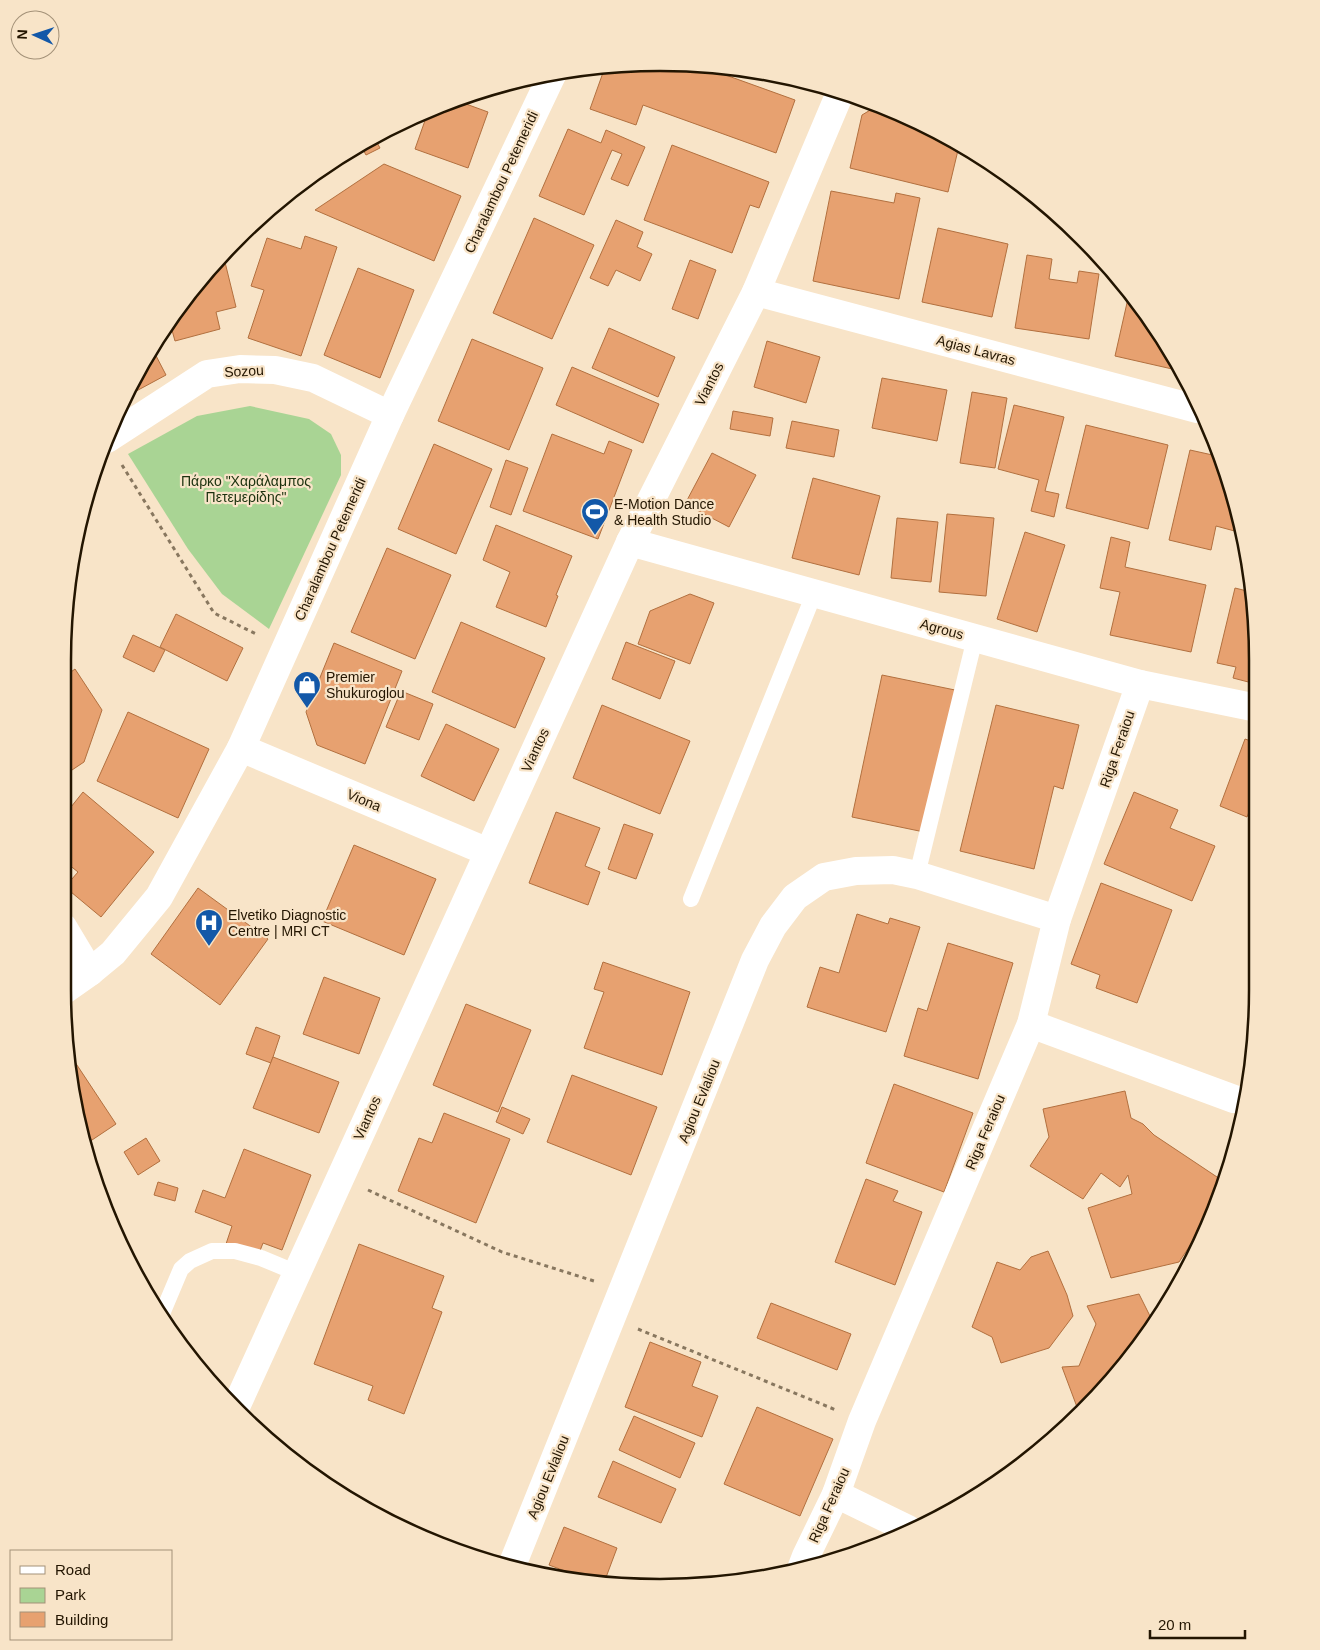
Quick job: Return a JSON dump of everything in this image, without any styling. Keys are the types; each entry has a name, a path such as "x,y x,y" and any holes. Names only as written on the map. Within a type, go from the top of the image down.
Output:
{"street":[{"name":"Charalambou Petemeridi","path":"71,985 113,953 159,897 241,748 390,415 548,82"},
{"name":"Viantos","path":"239,1401 630,542 756,292 837,99"},
{"name":"Agias Lavras","path":"756,292 1191,408"},
{"name":"Sozou","path":"112,448 207,374 240,369 275,370 313,378 390,415"},
{"name":"Agrous","path":"630,542 1140,684 1249,707"},
{"name":"Riga Feraiou","path":"804,1561 836,1494 862,1421 1031,1024 1057,919 1140,684"},
{"name":"Viona","path":"241,748 488,852"},
{"name":"Agiou Evlaliou","path":"515,1561 756,960 773,926 795,897 824,877 865,870 893,870 917,875 1057,919"},
{"path":"71,940 90,972"},
{"path":"1031,1024 1234,1099"},
{"path":"836,1494 902,1526"}],"lane":[{"path":"691,899 814,594"},
{"path":"917,875 975,638"},
{"path":"165,1308 181,1268 190,1261 212,1251 235,1251 262,1258 297,1273"}],"path":[{"path":"112,448 214,613 286,649"},
{"path":"340,1178 502,1252 623,1290"},
{"path":"612,1318 862,1421"}],"green space":[{"name":"Πάρκο \"Χαράλαμπος Πετεμερίδης\"","path":"250,406 309,419 331,434 341,455 341,475 269,629 222,594 188,549 128,454 197,416"}],"building":[{"path":"660,71 726,75 795,100 776,153 643,105 636,125 590,109 602,74"},
{"path":"466,104 488,112 468,168 415,149 425,121"},
{"path":"870,110 920,132 958,152 948,192 850,168 862,115"},
{"path":"568,129 601,143 606,130 645,147 628,186 611,179 622,154 612,150 584,215 539,196"},
{"path":"378,144 380,148 366,155 364,151"},
{"path":"672,145 769,182 759,208 750,205 732,253 644,220"},
{"path":"384,164 461,196 434,261 315,210"},
{"path":"831,191 894,203 896,193 920,198 899,299 813,281"},
{"path":"534,218 594,245 552,339 493,313"},
{"path":"616,220 643,232 637,247 652,254 640,281 616,270 608,286 590,278"},
{"path":"938,228 1008,244 992,317 922,302"},
{"path":"305,236 337,247 301,356 248,338 264,290 251,286 267,238 301,249"},
{"path":"1027,255 1052,259 1049,279 1077,283 1079,271 1099,274 1089,339 1015,328"},
{"path":"690,260 716,270 698,319 672,309"},
{"path":"225,263 236,307 216,312 220,329 175,341 172,330"},
{"path":"358,268 414,290 380,378 324,355"},
{"path":"1127,302 1150,333 1172,369 1115,356"},
{"path":"609,328 675,357 658,397 592,368"},
{"path":"472,339 543,368 509,450 438,421"},
{"path":"767,341 820,357 806,403 754,387"},
{"path":"156,356 166,375 137,391"},
{"path":"572,367 659,404 643,443 556,405"},
{"path":"882,378 947,390 937,441 872,428"},
{"path":"972,392 1007,398 995,468 960,463"},
{"path":"1014,405 1064,417 1045,491 1059,494 1054,517 1031,511 1039,480 998,469"},
{"path":"733,411 773,418 770,436 730,429"},
{"path":"792,421 839,430 834,457 786,448"},
{"path":"1086,425 1168,445 1148,529 1066,508"},
{"path":"552,434 604,454 609,441 632,450 598,539 523,511"},
{"path":"434,444 492,469 456,554 398,529"},
{"path":"1190,450 1212,455 1229,508 1234,531 1216,526 1211,550 1169,540"},
{"path":"712,453 756,475 729,527 685,504"},
{"path":"506,460 528,468 511,515 490,507"},
{"path":"813,478 880,496 859,575 792,558"},
{"path":"947,514 994,518 986,596 939,592"},
{"path":"897,518 938,522 931,582 891,578"},
{"path":"496,525 572,556 556,595 558,596 546,627 496,607 510,572 483,560"},
{"path":"1025,532 1065,545 1037,632 997,619"},
{"path":"1111,537 1130,542 1125,567 1206,585 1191,652 1110,635 1120,592 1100,588"},
{"path":"387,548 451,575 415,659 351,632"},
{"path":"1235,588 1245,590 1249,682 1233,678 1236,667 1217,663"},
{"path":"690,594 714,603 690,664 638,644 650,611"},
{"path":"176,614 243,648 227,681 160,647"},
{"path":"461,622 545,658 515,728 432,692"},
{"path":"133,635 165,650 154,672 123,657"},
{"path":"626,642 675,661 660,699 612,679"},
{"path":"334,643 402,671 365,764 317,745 306,712"},
{"path":"75,669 102,710 84,762 71,771 71,672"},
{"path":"882,675 955,690 924,832 852,817"},
{"path":"401,691 433,704 419,740 386,727"},
{"path":"602,705 690,741 660,814 573,778"},
{"path":"996,705 1079,725 1063,789 1054,786 1034,869 960,851"},
{"path":"128,712 209,749 178,818 97,781"},
{"path":"446,724 499,749 474,801 421,776"},
{"path":"1245,739 1249,740 1249,812 1247,817 1220,806"},
{"path":"83,792 154,852 101,917 71,892 71,880 78,872 71,866 71,807"},
{"path":"1134,792 1178,810 1170,828 1215,846 1192,901 1104,864"},
{"path":"556,812 600,828 585,866 600,872 588,905 529,883"},
{"path":"624,824 653,834 636,879 608,869"},
{"path":"354,845 436,879 404,955 322,921"},
{"path":"1101,883 1172,910 1137,1003 1096,988 1100,975 1071,964"},
{"name":"Elvetiko Diagnostic Centre | MRI CT","path":"198,888 268,939 220,1005 151,954"},
{"path":"857,914 888,924 890,918 920,927 886,1032 807,1007 820,967 839,973"},
{"path":"948,943 1013,963 978,1079 904,1056 918,1008 927,1011"},
{"path":"603,962 690,992 662,1075 584,1048 604,992 594,989"},
{"path":"324,977 380,998 359,1054 303,1034"},
{"path":"466,1004 531,1030 498,1112 433,1085"},
{"path":"256,1027 280,1036 271,1063 246,1054"},
{"path":"273,1057 339,1082 319,1133 253,1108"},
{"path":"76,1063 116,1124 91,1141"},
{"path":"572,1075 657,1107 631,1175 547,1142"},
{"path":"894,1084 973,1113 944,1192 866,1163"},
{"path":"1125,1091 1131,1118 1143,1124 1154,1135 1218,1178 1190,1245 1179,1262 1111,1278 1088,1208 1132,1194 1128,1175 1120,1187 1101,1173 1083,1199 1030,1166 1049,1137 1043,1109"},
{"path":"502,1107 530,1119 523,1134 496,1122"},
{"path":"444,1113 510,1139 476,1223 398,1191 419,1138 432,1143"},
{"path":"146,1138 160,1161 138,1175 124,1152"},
{"path":"244,1149 311,1175 282,1250 263,1243 258,1256 226,1244 232,1226 195,1212 203,1190 225,1198"},
{"path":"866,1179 898,1191 893,1201 922,1212 895,1285 835,1262"},
{"path":"158,1182 178,1188 175,1201 154,1195"},
{"path":"359,1244 444,1276 432,1308 442,1312 404,1414 368,1400 373,1386 314,1364"},
{"path":"1048,1251 1067,1295 1073,1316 1049,1348 1001,1363 992,1337 972,1327 997,1262 1020,1270 1031,1257"},
{"path":"1139,1294 1150,1317 1103,1378 1076,1406 1062,1367 1079,1366 1096,1324 1087,1306"},
{"path":"771,1303 851,1334 837,1370 757,1338"},
{"path":"650,1342 701,1362 692,1386 718,1396 702,1437 625,1407"},
{"path":"757,1407 833,1439 800,1516 724,1484"},
{"path":"634,1416 695,1443 680,1478 619,1450"},
{"path":"613,1461 676,1489 661,1523 598,1497"},
{"path":"564,1527 617,1548 607,1576 563,1570 549,1565"}],"place":[{"name":"E-Motion Dance & Health Studio","path":"595,536"},
{"name":"Premier Shukuroglou","path":"307,709"},
{"name":"Elvetiko Diagnostic Centre | MRI CT","path":"209,947"}]}
